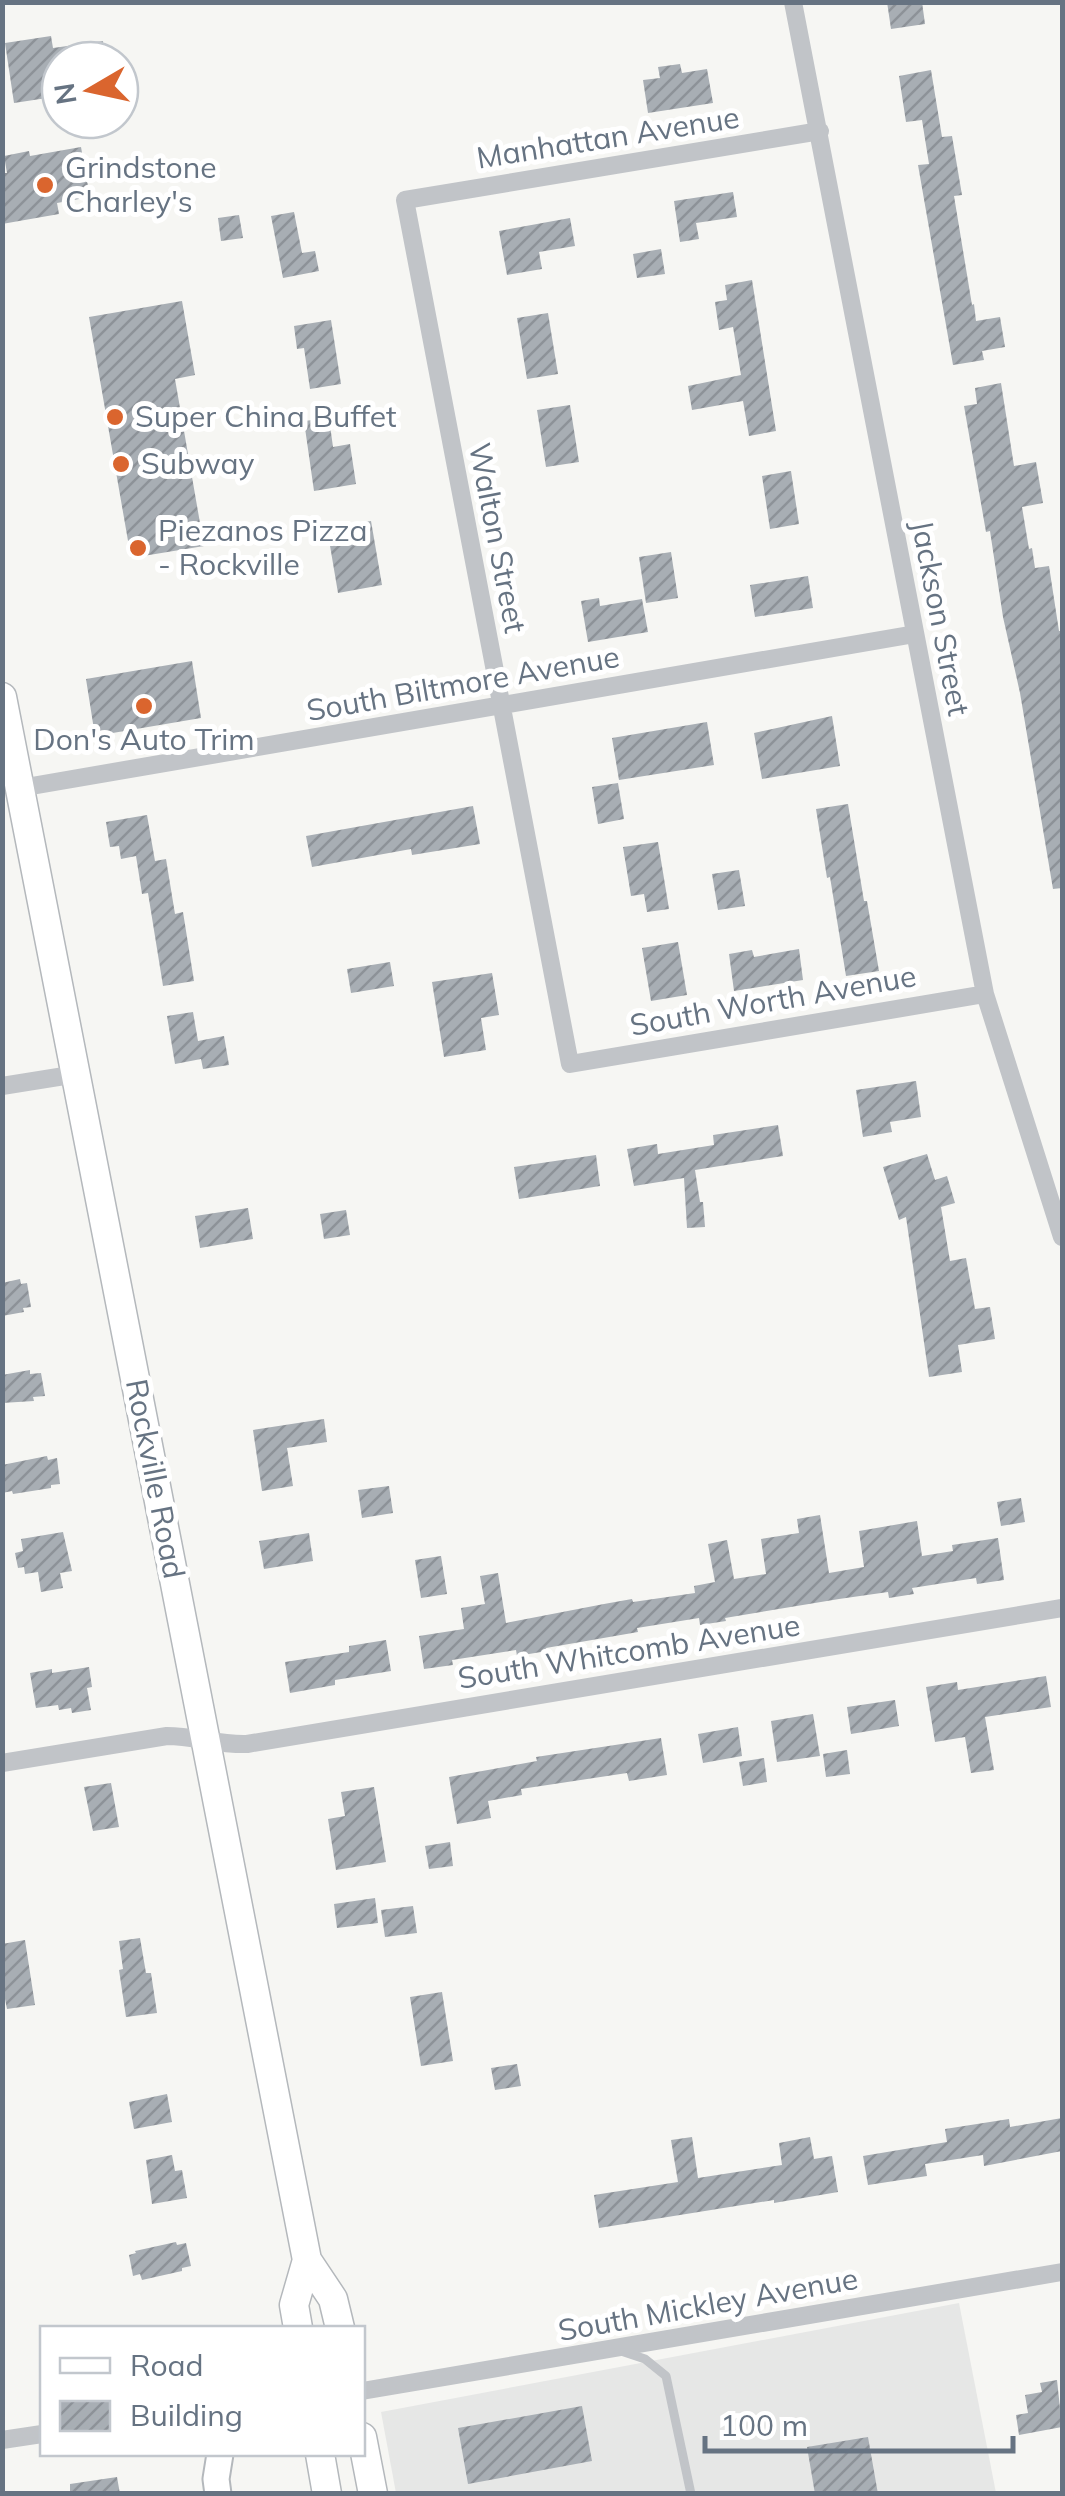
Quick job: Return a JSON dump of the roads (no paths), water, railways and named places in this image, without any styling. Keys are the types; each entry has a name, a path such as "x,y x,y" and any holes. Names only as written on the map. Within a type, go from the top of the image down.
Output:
{"main road":[{"name":"Rockville Road","path":"2,697 307,2260 333,2299 340,2326"},
{"name":"Rockville Road","path":"298,2326 294,2305 307,2260"},
{"path":"365,2453 373,2494"},
{"path":"320,2456 327,2494"}],"street":[{"name":"Jackson Street","path":"793,2 984,994 1062,1237"},
{"name":"Manhattan Avenue","path":"405,200 820,131"},
{"name":"Walton Street","path":"405,200 570,1064"},
{"name":"South Biltmore Avenue","path":"20,788 915,634"},
{"name":"South Worth Avenue","path":"570,1064 984,994"},
{"path":"2,1086 76,1074"},
{"name":"South Whitcomb Avenue","path":"2,1763 153,1737 247,1744 1062,1608"},
{"name":"South Mickley Avenue","path":"365,2390 1062,2272"},
{"path":"2,2440 40,2434"},
{"path":"218,2494 220,2456"}],"lane":[{"path":"613,2348 645,2359 666,2376 691,2494"}],"place":[{"name":"Grindstone Charley's","path":"45,185"},
{"name":"Super China Buffet","path":"115,417"},
{"name":"Subway","path":"121,464"},
{"name":"Piezanos Pizza - Rockville","path":"138,548"},
{"name":"Don's Auto Trim","path":"144,706"}]}
